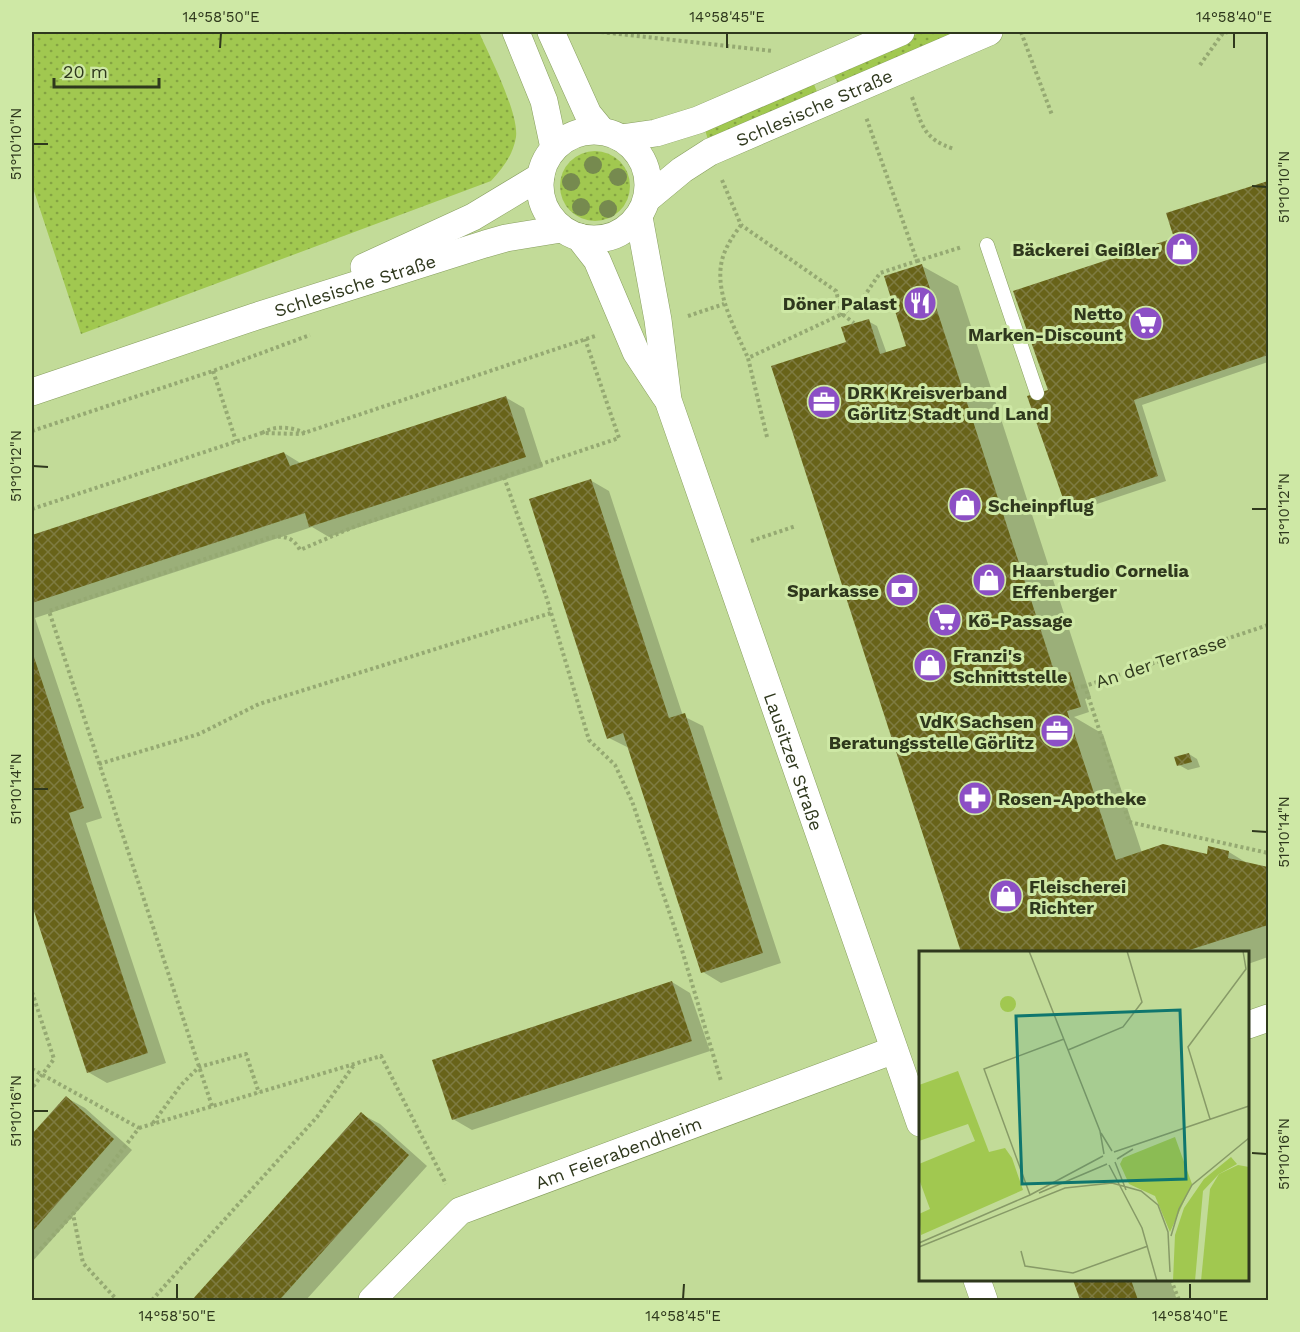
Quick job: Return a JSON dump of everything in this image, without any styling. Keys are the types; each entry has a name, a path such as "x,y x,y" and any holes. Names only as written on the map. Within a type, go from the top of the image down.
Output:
{"street":[{"path":"516,32 544,101 554,148"},
{"path":"551,32 588,114 642,157 649,185 643,208 618,235 605,239 570,233 545,209 541,197 541,176 547,159 554,148 576,134 612,135"},
{"name":"Schlesische Straße","path":"612,135 656,133 698,120 901,32"},
{"name":"Schlesische Straße","path":"643,208 682,170 710,152 989,32"},
{"name":"Schlesische Straße","path":"254,317 473,218 541,176"},
{"name":"Lausitzer Straße","path":"643,208 668,400 919,1118"},
{"name":"Schlesische Straße","path":"32,392 254,317 506,238 570,233"},
{"name":"Lausitzer Straße","path":"570,233 597,260 636,352 668,400"},
{"path":"1249,1025 1269,1018"},
{"name":"Am Feierabendheim","path":"372,1300 460,1211 894,1050"},
{"path":"977,1281 984,1300"}],"lane":[{"path":"987,245 1037,393"}],"path":[{"path":"601,32 776,52"},
{"path":"1021,32 1052,115"},
{"path":"1200,65 1223,33 1228,32"},
{"path":"902,68 925,132 939,144 954,149"},
{"path":"864,111 917,261"},
{"path":"710,152 741,225 836,291 842,314 854,323"},
{"path":"741,225 724,251 720,279 724,304 748,358 767,437"},
{"path":"748,358 842,314 861,301 880,273 957,248 987,245"},
{"path":"32,431 213,371 313,334"},
{"path":"32,509 262,433 305,433 585,339 619,438 356,526 300,550 295,541 285,536 271,537 49,611 212,1106"},
{"path":"213,371 236,441"},
{"path":"504,477 551,613 589,740 615,765 632,801 682,950 730,1111"},
{"path":"757,538 796,526"},
{"path":"99,764 199,734 259,704 551,613"},
{"name":"An der Terrasse","path":"1269,625 1085,686 1129,822 1269,853"},
{"path":"1075,688 1085,686"},
{"path":"32,993 54,1059 32,1088"},
{"path":"153,1124 181,1085 199,1067 246,1054 260,1093"},
{"path":"32,1258 73,1214 139,1128 381,1056 460,1211"},
{"path":"152,1300 317,1117 355,1064"},
{"path":"32,1069 139,1128"},
{"path":"73,1214 83,1263 117,1300"},
{"path":"1171,1281 1179,1300"}],"green space":[{"path":"32,32 479,32 513,114 516,127 515,144 507,161 491,181 81,334 32,185"},
{"path":"921,32 959,32 839,85 832,72"},
{"path":"813,82 818,94 709,143 705,130"},
{"path":"595,151 608,154 620,161 627,173 630,186 627,199 620,211 608,218 595,221 582,218 570,211 563,199 560,186 563,173 570,161 582,154"}],"building":[{"name":"Netto Marken-Discount","path":"1268,181 1268,355 1134,400 1158,476 1066,507 1027,396 1048,390 1013,291 1174,238 1166,213"},
{"name":"Kö-Passage","path":"922,264 1056,677 1070,672 1081,707 1067,711 1116,860 1163,844 1207,854 1208,846 1229,851 1228,858 1268,867 1268,925 1186,951 961,951 771,366 846,342 841,327 869,319 880,354 906,346 884,276"},
{"path":"506,396 526,457 309,527 305,513 32,603 32,535 284,452 290,466"},
{"path":"591,479 669,718 685,713 763,953 701,973 623,733 607,739 529,499"},
{"path":"32,651 84,808 69,813 148,1053 87,1073 32,905"},
{"path":"1189,753 1192,762 1177,766 1174,757"},
{"path":"672,981 692,1041 452,1120 432,1060"},
{"path":"66,1096 114,1139 32,1232 32,1134"},
{"path":"361,1112 409,1155 283,1296 279,1300 192,1300"},
{"path":"1073,1281 1131,1281 1138,1300 1080,1300"}],"place":[{"name":"Bäckerei Geißler","path":"1182,249"},
{"name":"Döner Palast","path":"920,303"},
{"name":"Netto Marken-Discount","path":"1146,323"},
{"name":"DRK Kreisverband Görlitz Stadt und Land","path":"824,402"},
{"name":"Scheinpflug","path":"965,505"},
{"name":"Haarstudio Cornelia Effenberger","path":"989,580"},
{"name":"Sparkasse","path":"902,590"},
{"name":"Kö-Passage","path":"945,620"},
{"name":"Franzi's Schnittstelle","path":"930,665"},
{"name":"VdK Sachsen Beratungsstelle Görlitz","path":"1057,731"},
{"name":"Rosen-Apotheke","path":"975,798"},
{"name":"Fleischerei Richter","path":"1006,896"}]}
